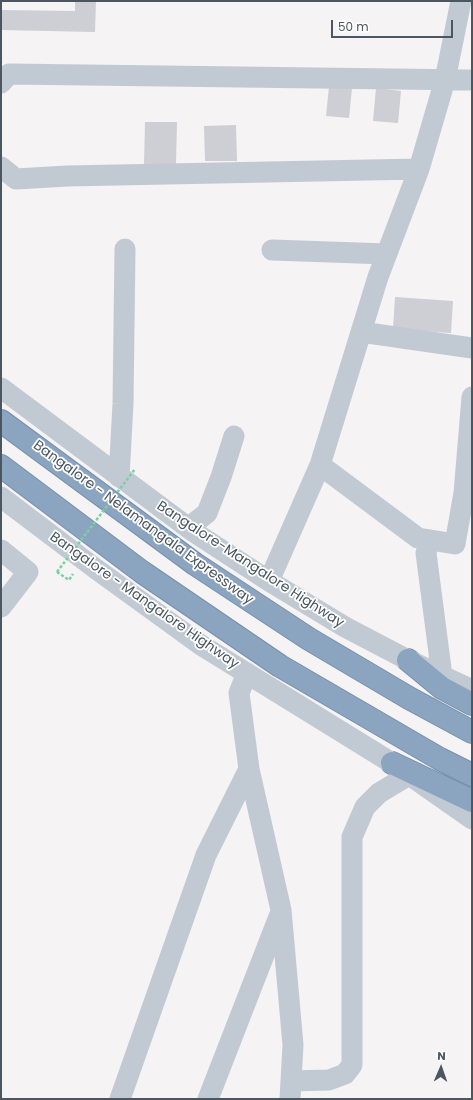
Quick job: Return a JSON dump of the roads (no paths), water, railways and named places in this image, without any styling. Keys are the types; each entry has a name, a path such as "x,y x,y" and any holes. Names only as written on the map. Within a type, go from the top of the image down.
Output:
{"highway":[{"name":"Bangalore - Nelamangala Expressway","path":"1,421 195,564 309,639 409,698 472,732"},
{"path":"1,466 142,572 273,662 408,741 472,775"},
{"path":"408,660 442,688 472,704"},
{"path":"401,770 472,802"}],"street":[{"path":"269,581 320,465 387,254 420,168 445,80 461,1"},
{"path":"1,83 9,74 472,80"},
{"path":"1,167 16,179 67,176 420,168"},
{"path":"125,249 123,404 127,473"},
{"path":"272,250 387,254"},
{"path":"361,332 472,348"},
{"name":"Bangalore-Mangalore Highway","path":"1,388 127,473 188,528 269,581 345,627 408,660 472,690"},
{"path":"320,465 418,538 455,544 464,493 472,397"},
{"path":"188,528 207,513 221,477 234,436"},
{"name":"Bangalore - Mangalore Highway","path":"1,497 96,569 195,640 401,770 472,819"},
{"path":"428,540 426,553 442,676"},
{"path":"1,550 28,572 1,607"},
{"path":"247,673 239,693 249,769 281,910 293,1045 291,1090 329,1080 345,1074 352,1065 352,837 365,807 401,770"},
{"path":"120,1099 206,856 249,769"},
{"path":"208,1099 281,910"}]}
